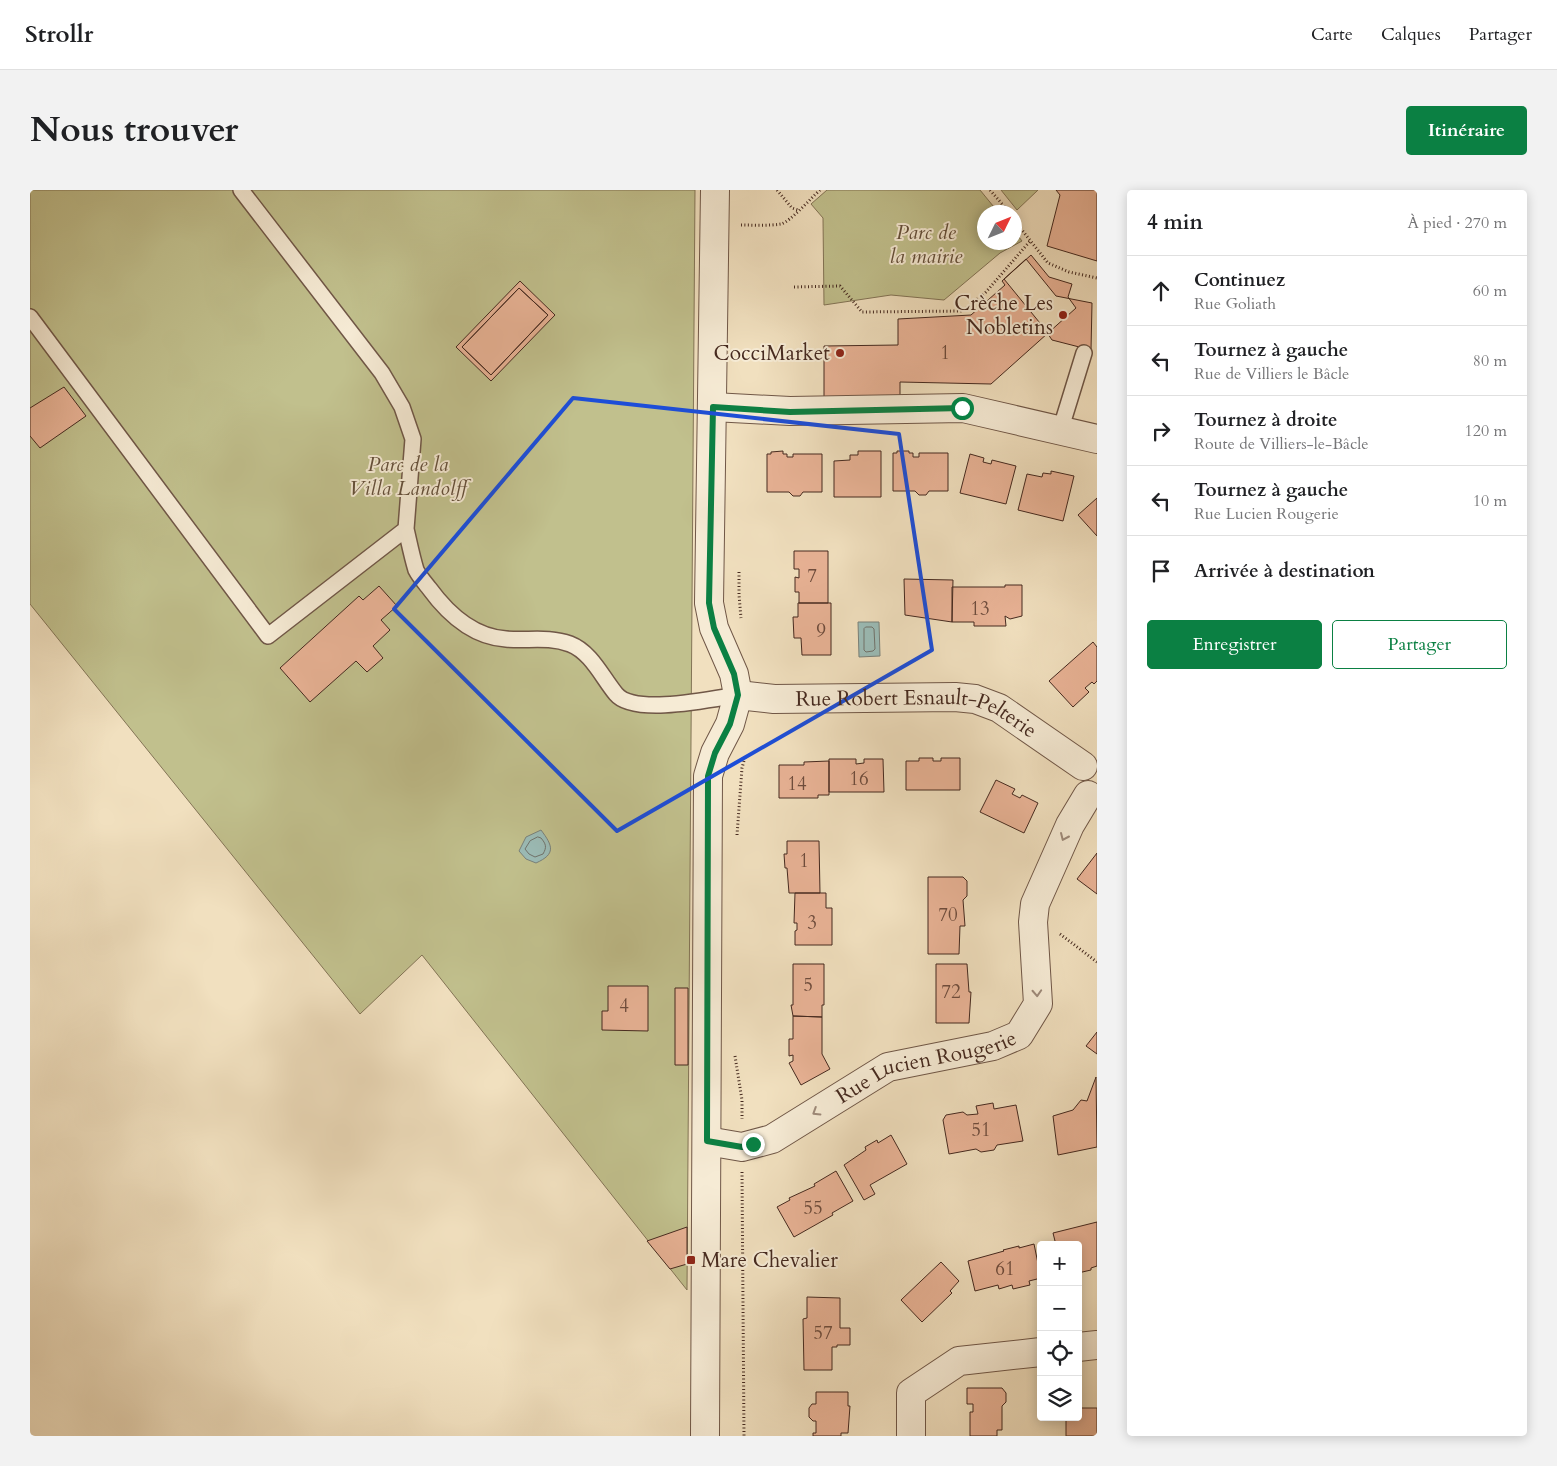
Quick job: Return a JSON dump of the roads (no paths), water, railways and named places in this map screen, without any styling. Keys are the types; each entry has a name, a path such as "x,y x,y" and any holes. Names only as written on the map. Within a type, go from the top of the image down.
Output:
{"street":[{"path":"705,1436 708,776 715,753 730,724 738,695 734,674 714,628 709,603 715,190"},
{"path":"713,407 790,412 962,408 1092,438"},
{"name":"Rue Robert Esnault-Pelterie","path":"738,695 774,699 955,697 975,699 999,708 1090,761"},
{"path":"1090,761 1079,777 1080,786 1092,797"},
{"name":"Rue Lucien Rougerie","path":"707,1141 742,1147 772,1139 888,1068 994,1046 1019,1035 1038,1004 1033,922 1035,904 1070,825 1092,797"},
{"path":"1082,1347 1097,1345"},
{"path":"911,1436 911,1393 959,1361 1037,1352"}],"lane":[{"path":"241,190 382,373 402,407 413,439 406,529 417,572 440,604 458,620 484,635 505,639 545,638 569,644 582,650 618,696 642,705 680,704 738,695"},
{"path":"30,317 268,636 406,529"},
{"path":"1060,431 1084,353"}],"water":[{"path":"858,622 879,622 880,656 859,657"},
{"path":"541,830 550,845 550,853 536,863 526,859 519,851 526,837"}],"place":[{"name":"Crèche Les Nobletins","path":"1063,315"},
{"name":"CocciMarket","path":"840,353"},
{"name":"Mare Chevalier","path":"691,1260"}],"park label":[{"name":"Parc de la mairie","path":"926,244"},
{"name":"Parc de la Villa Landolff","path":"408,476"}]}
